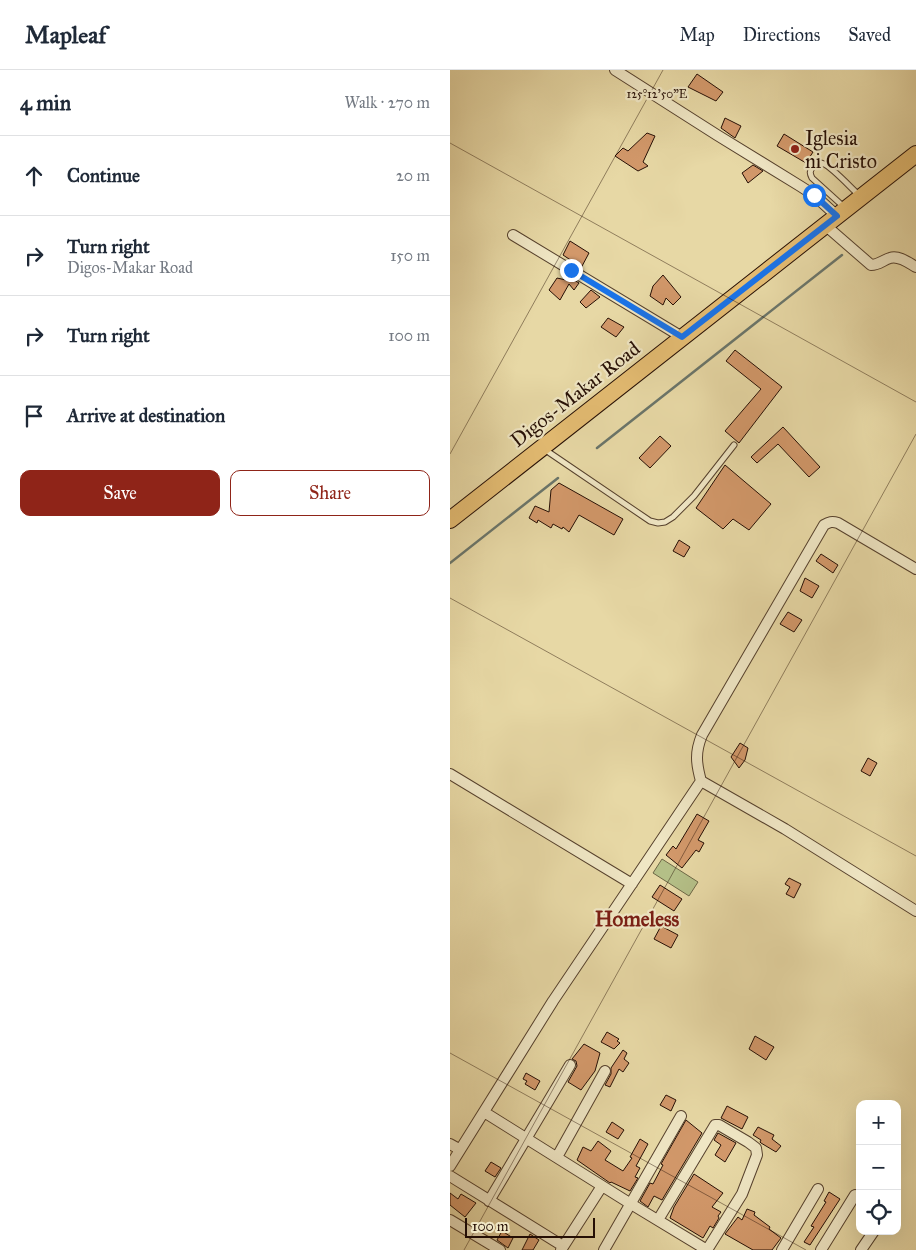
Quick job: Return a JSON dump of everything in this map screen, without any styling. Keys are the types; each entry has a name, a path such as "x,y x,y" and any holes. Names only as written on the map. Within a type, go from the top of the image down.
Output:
{"main road":[{"name":"Digos-Makar Road","path":"450,520 916,154"}],"street":[{"path":"615,70 807,191 836,217 871,265 874,266 896,257 916,267"},
{"path":"513,235 682,337"},
{"path":"450,1166 553,1002 700,781 696,755 702,735 824,525 833,521 838,523 916,569"},
{"path":"450,774 632,884"},
{"path":"700,781 785,829 916,911"},
{"path":"489,1201 570,1065"},
{"path":"556,1157 605,1070"},
{"path":"484,1112 631,1204 707,1250 742,1194 757,1155 756,1148 719,1125 715,1126 658,1220"},
{"path":"604,1250 681,1116"},
{"path":"450,1144 460,1149"},
{"path":"450,1176 562,1248 602,1186"},
{"path":"782,1250 818,1189"},
{"path":"820,1250 855,1195"},
{"path":"450,1220 500,1250"},
{"path":"862,1250 871,1235"}],"lane":[{"path":"836,217 810,174 815,164 819,163 827,166 861,197"},
{"path":"542,448 650,521 665,522 673,517 694,496 734,445"}],"green space":[{"path":"662,859 698,882 689,896 653,873"}],"building":[{"path":"697,74 723,92 716,101 688,87"},
{"path":"725,118 741,126 735,138 721,128"},
{"path":"647,133 655,136 643,162 648,166 638,171 615,156 623,148 628,151"},
{"name":"Iglesia ni Cristo","path":"784,134 813,152 806,163 777,146"},
{"path":"753,165 763,171 748,183 742,173"},
{"path":"570,241 589,253 581,268 563,255"},
{"path":"663,275 681,297 673,305 666,298 663,305 650,296 653,286"},
{"path":"567,276 579,283 574,290 569,284 560,300 549,290 557,278 566,280"},
{"path":"591,290 600,297 586,308 580,302"},
{"path":"608,318 624,327 616,337 601,327"},
{"path":"735,350 782,387 739,443 725,431 761,389 726,361"},
{"path":"783,427 820,467 809,477 778,444 757,463 751,457"},
{"path":"660,436 671,446 650,468 639,458"},
{"path":"725,465 771,504 749,530 733,519 723,529 696,508"},
{"path":"559,483 623,519 614,535 579,515 569,532 563,527 562,529 553,524 551,528 538,520 537,523 529,518 535,506 549,512 551,490"},
{"path":"679,540 690,547 684,557 673,551"},
{"path":"821,554 838,565 833,573 816,561"},
{"path":"805,578 819,586 812,598 800,591"},
{"path":"788,612 802,620 794,632 780,624"},
{"path":"740,743 748,748 745,760 739,768 731,757"},
{"path":"868,758 877,763 870,776 861,771"},
{"path":"697,814 709,821 698,840 704,843 699,852 696,850 682,868 666,855 673,846 676,849"},
{"path":"789,878 801,884 794,898 786,894 790,887 785,884"},
{"path":"660,885 682,899 674,911 652,897"},
{"path":"661,926 678,935 671,948 654,939"},
{"path":"607,1032 619,1039 617,1041 620,1043 614,1049 601,1042"},
{"path":"755,1036 774,1047 766,1060 749,1049"},
{"path":"584,1044 600,1053 595,1071 581,1090 568,1082 577,1066 576,1061 572,1059"},
{"path":"623,1050 627,1053 624,1059 629,1063 623,1072 619,1069 610,1087 605,1085 611,1074 611,1068"},
{"path":"526,1073 540,1081 535,1090 525,1084 527,1081 523,1079"},
{"path":"666,1095 676,1100 671,1111 660,1105"},
{"path":"727,1106 748,1117 742,1129 721,1118"},
{"path":"686,1120 702,1133 662,1200 654,1196 648,1207 640,1201 650,1183 653,1184 663,1165 661,1164"},
{"path":"612,1122 624,1130 618,1139 606,1132"},
{"path":"758,1127 774,1135 772,1139 781,1146 776,1152 761,1143 761,1140 753,1135"},
{"path":"718,1133 736,1143 725,1162 715,1155 721,1145 714,1140"},
{"path":"640,1139 648,1144 636,1166 640,1168 635,1177 638,1178 630,1191 610,1183 577,1160 583,1147 591,1151 598,1141 611,1151 605,1160 623,1171 632,1158 630,1157"},
{"path":"491,1162 501,1168 495,1177 485,1171"},
{"path":"694,1174 723,1193 712,1207 721,1212 718,1216 719,1218 713,1228 710,1226 703,1238 670,1218 674,1207"},
{"path":"829,1192 840,1199 810,1245 804,1242 814,1227 811,1226 826,1202 824,1201"},
{"path":"450,1193 458,1199 461,1194 476,1203 465,1217 450,1205"},
{"path":"747,1209 755,1212 754,1215 781,1238 772,1250 753,1250 725,1234 738,1217 742,1220"},
{"path":"502,1231 513,1238 508,1248 497,1240"},
{"path":"530,1234 539,1240 533,1250 522,1250"}],"waterway":[{"path":"597,448 842,255"},
{"path":"450,563 558,478"}],"place":[{"name":"Iglesia ni Cristo","path":"795,149"}],"district":[{"name":"Homeless","path":"637,919"}],"route":[{"path":"571,270 682,337 837,216 814,195"}]}
